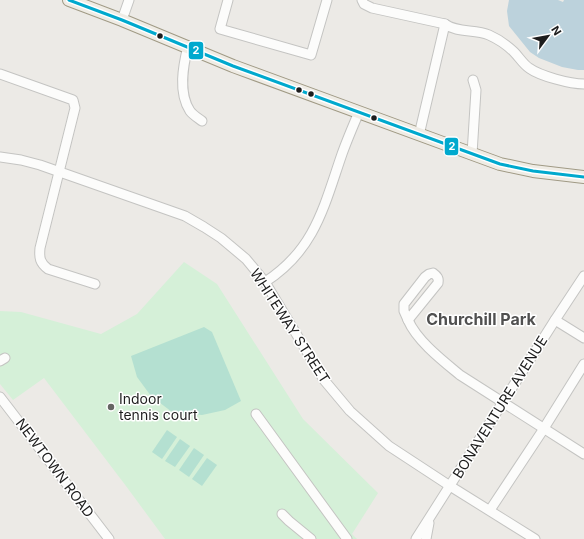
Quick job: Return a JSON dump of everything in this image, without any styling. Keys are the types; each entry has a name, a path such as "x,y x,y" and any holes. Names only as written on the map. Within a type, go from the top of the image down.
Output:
{"main road":[{"path":"69,0 188,46 233,66 500,164 533,171 584,177"}],"street":[{"path":"122,20 129,0"},
{"path":"227,0 220,29 311,55 326,0"},
{"path":"362,0 364,4 372,8 445,24 450,28 481,32 490,35 501,41 529,68 551,77 575,84 584,84"},
{"path":"419,135 445,24"},
{"path":"188,46 183,72 185,99 190,110 202,121"},
{"path":"0,74 73,100 75,108 41,241 39,257 42,264 48,269 96,284"},
{"path":"472,154 476,90 473,80"},
{"path":"265,282 275,276 295,257 308,241 316,226 328,196 359,112"},
{"name":"WHITEWAY STREET","path":"0,157 30,162 166,210 195,222 221,238 252,265 265,282 312,361 332,391 362,424 389,446 535,539"},
{"path":"408,320 438,283 437,275 433,273 429,274 404,304 404,311 408,320 418,336 446,364 460,375 584,454"},
{"name":"BONAVENTURE AVENUE","path":"416,539 584,276"},
{"path":"555,320 584,338"},
{"path":"490,510 544,429 584,364"},
{"name":"NEWTOWN ROAD","path":"0,397 109,539"},
{"path":"256,414 347,539"},
{"path":"282,514 311,539"},
{"path":"426,539 430,518"}],"green space":[{"path":"184,262 217,284 303,419 378,493 352,534 357,539 165,539 44,378 13,400 0,384 0,311 21,312 101,334 137,314"},
{"path":"204,327 212,332 241,401 225,410 202,415 172,412 151,396 137,377 131,356"},
{"path":"167,430 177,437 162,459 152,452"},
{"path":"180,439 190,446 175,467 165,461"},
{"path":"194,448 204,455 189,477 179,470"},
{"path":"207,458 217,465 202,486 192,479"}],"water":[{"path":"509,0 558,0 563,2 564,0 584,0 584,70 562,67 539,58 530,52 509,26 507,11"}],"transit line":[{"name":"2","path":"69,0 122,20 233,66 500,164 533,171 584,177"}],"place":[{"name":"Indoor tennis court","path":"111,407"}],"district":[{"name":"Churchill Park","path":"481,319"}]}
